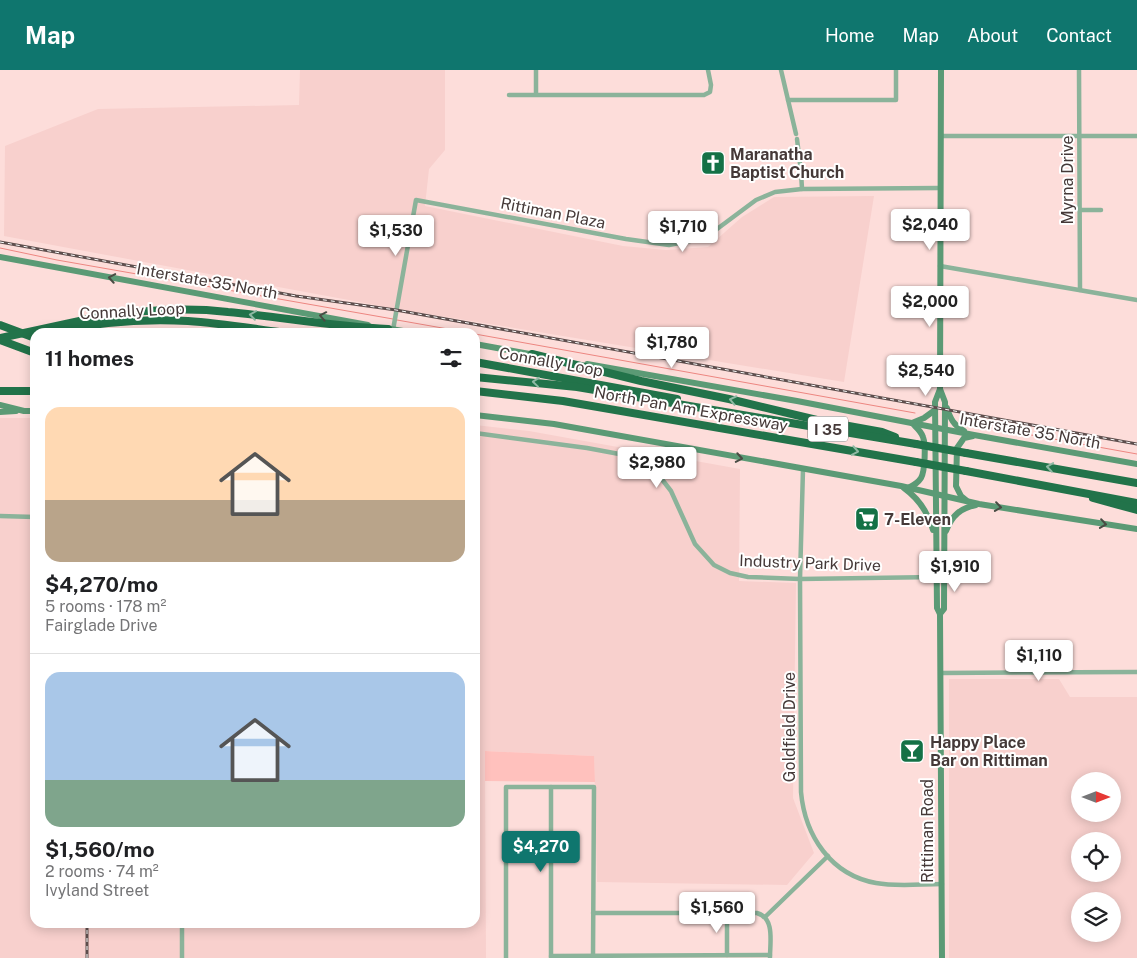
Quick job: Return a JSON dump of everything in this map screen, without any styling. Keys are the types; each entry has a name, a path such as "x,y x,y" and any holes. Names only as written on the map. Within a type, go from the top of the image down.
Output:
{"highway":[{"path":"61,328 159,310 207,310 353,328"},
{"name":"Connally Loop","path":"64,328 98,320 188,321 246,328"},
{"path":"0,325 30,334"},
{"path":"0,341 30,335"},
{"path":"0,341 30,337"},
{"path":"0,341 30,353"},
{"path":"532,354 641,381 729,399 821,421 882,432 916,444"},
{"name":"Connally Loop","path":"480,363 651,394 740,414"},
{"name":"North Pan Am Expressway","path":"480,377 577,387 699,409 740,414 1137,481"},
{"path":"2,391 30,391"},
{"name":"North Pan Am Expressway","path":"480,392 563,401 1137,502"},
{"path":"480,396 530,398"},
{"path":"1075,492 1103,502 1137,510"}],"main road":[{"name":"Rittiman Road","path":"940,614 944,609 945,430 945,402 940,389 941,70"},
{"name":"Interstate 35 North","path":"0,257 385,328"},
{"name":"Interstate 35 North","path":"480,345 1137,464"},
{"name":"Rittiman Road","path":"940,389 935,402 935,494 937,608 940,614 941,673 942,958"},
{"path":"945,402 951,419 957,427 974,435"},
{"path":"0,405 24,411"},
{"path":"904,487 917,484 924,472 924,440 919,430 912,423 924,418 935,410"},
{"path":"0,412 30,411"},
{"path":"480,416 554,424 904,487 978,504 1137,528"},
{"path":"967,500 961,496 956,486 957,448 964,438 974,435"},
{"path":"904,487 927,513 936,542"},
{"path":"944,536 949,523 959,511 978,504"}],"street":[{"path":"536,70 536,94"},
{"path":"509,95 704,95 710,92 711,84 708,70"},
{"path":"781,70 796,136 802,189"},
{"path":"788,100 896,100 896,70"},
{"name":"Myrna Drive","path":"1079,70 1080,290"},
{"path":"941,136 1137,136"},
{"name":"Rittiman Plaza","path":"390,328 394,320 416,200 626,239 669,245 690,242 706,236 743,208 768,194 802,189 940,188"},
{"path":"1080,210 1101,210"},
{"path":"940,266 1137,300"},
{"name":"Industry Park Drive","path":"480,434 587,448 630,456 654,469 671,491 695,544 714,565 730,574 748,578 800,579 936,577"},
{"name":"Goldfield Drive","path":"803,469 800,579 802,798 805,814 812,834 828,856 846,871 869,881 894,885 942,884"},
{"path":"0,516 30,517"},
{"path":"941,673 1137,672"},
{"path":"506,958 506,787 594,787 593,956"},
{"path":"551,787 551,957 770,956 770,924 765,917 757,913 594,913"},
{"path":"765,917 828,856"},
{"path":"727,913 727,956"},
{"path":"182,928 182,958"}],"shaded area":[{"path":"300,70 445,70 445,150 429,169 425,206 623,246 666,250 708,247 742,217 774,197 874,196 844,382 392,308 4,236 5,146 98,109 299,105"},
{"path":"0,418 30,418 30,928 480,928 480,426 529,431 740,469 739,581 796,583 793,798 814,853 787,885 597,882 594,756 485,751 486,958 0,958"},
{"path":"949,679 1059,679 1070,697 1137,697 1137,958 949,958"},
{"path":"485,751 594,756 595,782 485,781"}],"waterway":[{"path":"0,248 57,260 393,319"},
{"path":"397,320 442,328"},
{"path":"480,335 915,413"},
{"path":"965,423 1137,454"}],"railway":[{"path":"0,242 296,296 396,310 1137,444"},
{"path":"87,928 87,958"}],"place":[{"name":"Maranatha Baptist Church","path":"713,163"},
{"name":"7-Eleven","path":"867,519"},
{"name":"Happy Place Bar on Rittiman","path":"912,751"}]}
